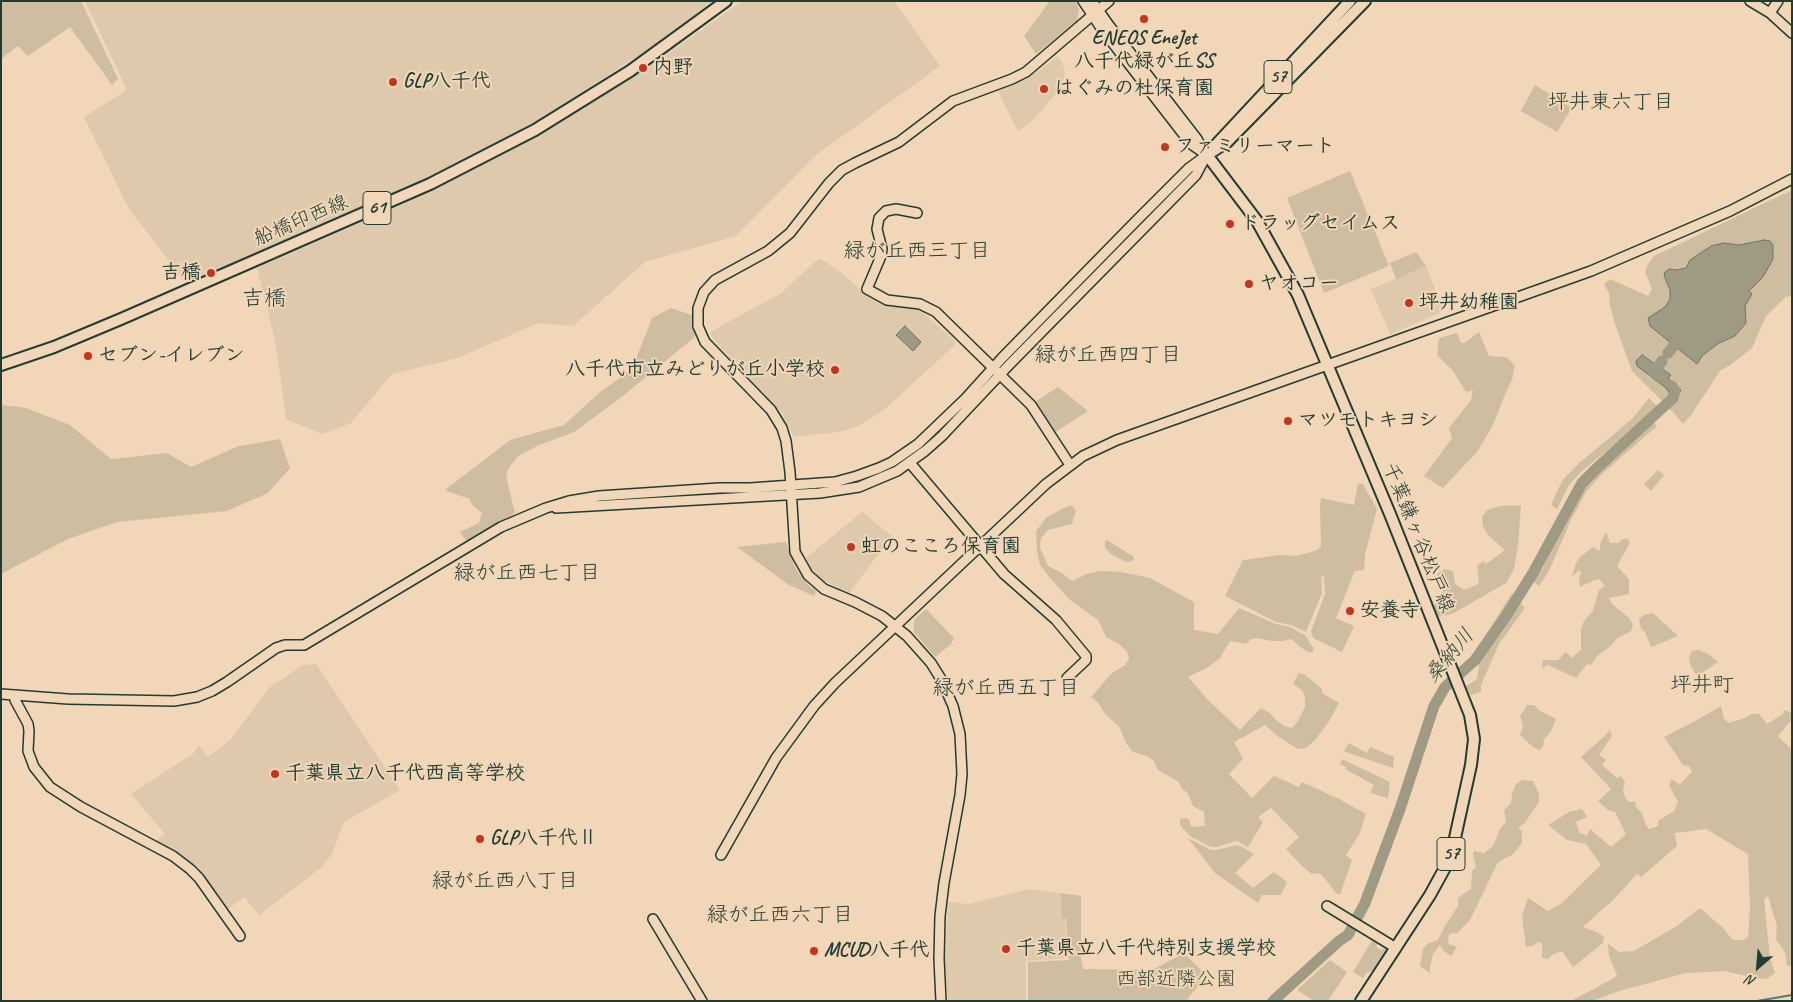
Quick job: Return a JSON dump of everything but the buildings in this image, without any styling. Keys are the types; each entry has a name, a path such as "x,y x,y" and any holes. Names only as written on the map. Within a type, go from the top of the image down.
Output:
{"main road":[{"name":"船橋印西線","path":"1,365 54,347 121,319 430,184 535,130 630,71 726,1"},
{"name":"57","path":"1207,155 1222,136 1350,1"},
{"name":"57","path":"1207,155 1227,142 1365,1"},
{"name":"千葉鎌ヶ谷松戸線","path":"1207,155 1264,231 1298,295 1390,514 1470,716 1473,733 1471,765 1453,847 1441,877 1362,1001"}],"street":[{"path":"1,694 68,699 174,701 197,697 227,682 276,648 285,645 304,646 501,527 546,508 569,501 599,496 835,482 866,473 892,462 918,444 997,371 1196,175 1207,155 1197,138 1084,1"},
{"path":"1092,1 1095,13"},
{"path":"941,1001 939,960 940,916 944,883 962,786 962,748 953,706 941,679 921,650 896,626 882,616 855,602 824,589 808,575 796,552 786,441 782,428 771,410 705,342 697,318 698,308 709,285 768,251 790,233 829,183 842,170 900,142 953,101 1026,72 1109,1"},
{"path":"1750,1 1770,13 1792,33"},
{"path":"1770,13 1778,1"},
{"path":"721,854 776,758 801,722 835,683 1046,484 1070,465 1098,448 1117,440 1591,271 1730,211 1792,179"},
{"path":"916,213 896,209 886,211 879,218 877,229 882,249 881,256 867,289 887,300 928,307 936,312 1032,405 1070,465"},
{"path":"546,508 791,496 859,488 910,463 942,436 997,371"},
{"path":"910,463 1004,574 1056,620 1086,656 1086,660 1067,678"},
{"path":"16,695 15,700 28,724 28,751 34,767 50,787 81,808 152,844 185,865 199,878 240,936"},
{"path":"1327,906 1396,948"},
{"path":"652,919 702,1001"}],"shaded area":[{"path":"85,1 718,1 655,45 502,143 387,197 187,284 129,209 84,117 127,90"},
{"path":"742,1 894,1 940,66 816,155 736,236 645,262 573,326 538,323 458,358 392,374 351,423 322,434 286,419 276,345 257,268 408,202 547,128 648,68"},
{"path":"1057,57 1060,59 1065,70 1063,85 1035,118 1018,131 998,91 1027,79"},
{"path":"1764,240 1770,241 1773,245 1773,259 1763,277 1749,291 1752,294 1745,306 1746,323 1735,336 1719,343 1702,356 1697,364 1650,326 1648,318 1665,307 1670,299 1670,290 1664,273 1669,269 1686,268 1690,260 1711,246 1724,243 1739,245"},
{"name":"八千代市立みどりが丘小学校","path":"818,259 821,259 843,274 878,303 920,310 955,341 955,345 886,408 860,425 839,432 794,437 781,412 714,340 710,333 780,294"},
{"name":"坪井幼稚園","path":"1426,266 1443,309 1440,313 1390,334 1371,289"},
{"path":"905,326 921,342 913,351 896,335"},
{"path":"1642,355 1671,375 1668,378 1681,390 1674,402 1669,398 1670,394 1666,388 1637,366 1636,361"},
{"name":"虹のこころ保育園","path":"862,512 892,536 850,592 848,592 820,578 813,571 806,558"},
{"name":"千葉県立八千代西高等学校","path":"316,664 400,790 344,822 332,854 322,867 259,915 244,897 227,910 174,853 156,841 165,834 131,794 193,754 199,745 208,757 231,739 271,686 303,665"},
{"name":"千葉県立八千代特別支援学校","path":"1030,889 1060,893 1062,919 1065,920 1068,958 1026,961 1026,1001 948,1001 945,967 948,903 968,904"}],"green space":[{"path":"1,1 81,1 118,79 112,85 70,27 28,56 18,46 1,59"},
{"path":"1050,1 1076,1 1079,9 1077,20 1036,54 1024,36"},
{"path":"1535,85 1572,108 1557,132 1521,111"},
{"path":"1350,171 1389,266 1324,293 1287,198"},
{"path":"1792,190 1792,295 1787,296 1766,316 1752,348 1720,371 1683,424 1632,371 1615,324 1609,293 1604,284 1610,279 1648,296 1652,289 1645,272 1654,256","holes":["1764,240 1770,241 1774,251 1763,277 1748,291 1752,294 1745,306 1746,323 1735,336 1719,343 1702,356 1655,313 1665,307 1670,299 1670,290 1664,273 1669,269 1686,268 1690,260 1711,246 1724,243 1739,245","1642,355 1670,375 1668,378 1673,385 1670,394 1666,388 1637,366"]},
{"path":"1416,252 1426,266 1396,279 1390,263"},
{"path":"671,308 692,315 696,336 619,399 574,432 539,445 518,456 508,469 506,476 515,513 467,542 460,532 479,523 482,513 473,506 469,498 445,490 510,440 564,425 599,393 632,369 652,318"},
{"path":"1479,332 1489,356 1506,357 1515,365 1512,380 1493,425 1477,452 1443,488 1424,476 1452,438 1449,428 1471,400 1473,390 1466,392 1453,371 1437,355 1439,338 1457,333 1461,343 1465,343"},
{"path":"1058,387 1088,411 1054,433 1035,404 1036,401"},
{"path":"1649,398 1659,408 1582,471 1569,485 1557,509 1551,505 1562,481 1578,464 1632,419"},
{"path":"1,405 26,408 70,425 111,459 167,453 191,467 239,446 280,439 290,468 268,493 227,511 117,522 68,539 1,574"},
{"path":"1653,421 1657,426 1602,474 1586,492 1571,520 1549,571 1539,586 1533,581 1543,568 1566,515 1581,488 1587,480"},
{"path":"1658,470 1664,475 1651,491 1644,484"},
{"path":"1358,483 1363,484 1377,509 1365,554 1364,570 1355,571 1336,618 1354,626 1342,652 1313,638 1311,631 1325,594 1324,576 1321,577 1322,593 1306,632 1291,625 1276,622 1225,596 1243,560 1280,555 1296,556 1318,550 1321,546 1321,498 1354,505"},
{"path":"1070,505 1076,510 1072,524 1048,530 1041,538 1040,548 1048,566 1072,581 1087,574 1100,571 1121,572 1150,578 1194,602 1194,630 1218,634 1239,608 1276,624 1290,627 1306,636 1314,650 1310,653 1291,639 1272,641 1257,638 1251,639 1246,644 1230,641 1220,658 1207,668 1188,677 1209,701 1240,730 1261,708 1270,713 1284,726 1292,728 1305,707 1303,691 1293,684 1299,673 1304,674 1321,688 1323,694 1339,703 1328,723 1306,748 1298,749 1280,738 1265,725 1234,742 1243,759 1229,774 1252,798 1274,776 1299,787 1302,782 1366,814 1359,835 1346,855 1352,860 1340,895 1336,893 1319,873 1312,874 1286,849 1299,837 1271,808 1258,817 1263,822 1248,847 1237,841 1211,847 1190,836 1180,825 1180,819 1187,818 1190,821 1191,827 1205,826 1204,812 1193,806 1188,793 1182,789 1179,782 1158,770 1154,761 1147,756 1133,752 1126,743 1119,726 1106,715 1098,703 1091,697 1111,674 1125,665 1129,659 1128,653 1119,644 1106,637 1098,620 1070,600 1040,565 1036,531 1047,517"},
{"path":"1513,505 1521,506 1518,546 1514,569 1506,583 1452,614 1438,617 1433,606 1445,596 1437,576 1438,573 1445,569 1453,571 1455,584 1464,590 1479,584 1477,566 1483,561 1486,564 1505,550 1488,535 1483,526 1482,517 1487,510"},
{"path":"1606,532 1610,543 1619,543 1627,538 1630,543 1617,566 1629,579 1629,594 1609,598 1612,604 1629,618 1633,625 1631,631 1617,638 1611,646 1597,656 1591,665 1587,664 1576,678 1548,665 1542,668 1543,660 1558,660 1566,652 1571,658 1581,650 1581,629 1584,621 1593,611 1599,590 1605,586 1599,579 1580,587 1579,578 1581,571 1578,571 1572,577 1580,557 1593,547 1600,551 1600,544"},
{"path":"1107,540 1134,557 1133,561 1126,562 1111,554 1105,548 1105,541"},
{"path":"786,542 795,568 810,587 816,591 814,596 789,585 737,547"},
{"path":"1512,593 1525,608 1499,644 1481,685 1481,692 1470,695 1466,686 1477,679 1479,666 1473,655"},
{"path":"926,609 954,638 951,644 935,657 914,632 914,620"},
{"path":"1653,613 1678,636 1651,647 1645,632 1641,629 1639,619 1644,615"},
{"path":"1699,650 1718,662 1697,676 1691,667 1689,658 1692,651"},
{"path":"1527,705 1534,705 1540,711 1556,719 1540,750 1533,747 1520,735 1523,726 1520,716"},
{"path":"1721,706 1724,719 1729,723 1752,714 1759,714 1767,724 1783,714 1784,710 1792,713 1792,719 1778,736 1792,750 1792,965 1787,966 1785,952 1776,940 1777,926 1768,896 1764,899 1770,958 1775,973 1768,978 1762,979 1725,971 1686,973 1619,991 1592,1001 1571,1001 1617,975 1609,956 1608,944 1619,952 1634,951 1677,926 1700,908 1722,927 1733,940 1743,940 1748,937 1750,909 1748,854 1706,829 1675,833 1677,846 1641,877 1637,874 1613,900 1583,927 1597,932 1604,937 1603,943 1573,967 1562,951 1548,959 1542,958 1542,944 1539,942 1526,947 1522,916 1528,898 1548,911 1562,903 1601,865 1586,844 1567,840 1548,825 1569,812 1582,809 1587,817 1576,822 1579,832 1587,836 1590,829 1611,847 1626,834 1615,812 1608,810 1598,801 1611,789 1581,757 1610,731 1612,736 1599,755 1606,760 1602,765 1617,778 1621,776 1625,782 1623,790 1625,797 1629,802 1635,801 1636,807 1642,813 1649,829 1658,826 1658,821 1674,811 1678,802 1669,785 1671,780 1679,785 1692,772 1689,766 1683,765 1664,737"},
{"path":"1349,743 1367,753 1370,747 1394,757 1393,768 1344,751"},
{"path":"1342,759 1390,782 1388,798 1370,793 1374,785 1345,769 1346,767 1340,764"},
{"path":"1523,780 1533,781 1539,794 1539,802 1524,824 1518,827 1522,831 1522,843 1512,855 1498,862 1470,920 1457,933 1449,934 1448,944 1457,947 1451,956 1440,945 1433,954 1430,973 1420,966 1423,949 1427,944 1438,940 1458,906 1458,898 1471,889 1472,871 1476,867 1474,851 1484,853 1493,846 1500,829 1506,822 1504,810 1511,803 1512,793 1516,784"},
{"path":"1188,838 1211,850 1238,845 1254,854 1235,873 1253,888 1274,872 1287,882 1281,895 1262,895 1258,903 1215,873"},
{"name":"西部近隣公園","path":"1060,893 1081,896 1081,957 1083,969 1152,970 1184,953 1201,970 1201,982 1186,1001 1028,1001 1028,962 1069,960 1066,919 1062,919"},
{"path":"1374,937 1380,940 1376,947 1382,950 1386,944 1389,946 1374,970 1366,973 1363,978 1353,972"},
{"path":"1330,960 1347,972 1328,1001 1314,1001 1297,990"}],"waterway":[{"name":"桑納川","path":"1668,353 1676,343"},
{"name":"桑納川","path":"1660,376 1654,372 1662,361"},
{"name":"桑納川","path":"1273,1001 1348,935 1365,903 1400,809 1434,706 1445,687 1475,660 1506,616 1533,573 1582,483 1673,398 1675,391 1672,386"},
{"path":"1757,1001 1792,995"}],"place":[{"name":"ENEOS EneJet 八千代緑が丘SS","path":"1144,19"},
{"name":"内野","path":"643,68"},
{"name":"GLP八千代","path":"393,82"},
{"name":"はぐみの杜保育園","path":"1044,89"},
{"name":"ファミリーマート","path":"1165,147"},
{"name":"ドラッグセイムス","path":"1230,224"},
{"name":"吉橋","path":"211,273"},
{"name":"ヤオコー","path":"1249,284"},
{"name":"坪井幼稚園","path":"1409,303"},
{"name":"セブン-イレブン","path":"88,356"},
{"name":"八千代市立みどりが丘小学校","path":"835,370"},
{"name":"マツモトキヨシ","path":"1288,421"},
{"name":"虹のこころ保育園","path":"851,547"},
{"name":"安養寺","path":"1350,611"},
{"name":"千葉県立八千代西高等学校","path":"275,774"},
{"name":"GLP八千代Ⅱ","path":"480,839"},
{"name":"千葉県立八千代特別支援学校","path":"1006,949"},
{"name":"MCUD八千代","path":"814,951"}],"district":[{"name":"坪井東六丁目","path":"1611,102"},
{"name":"緑が丘西三丁目","path":"917,251"},
{"name":"吉橋","path":"264,299"},
{"name":"緑が丘西四丁目","path":"1108,355"},
{"name":"緑が丘西七丁目","path":"527,573"},
{"name":"坪井町","path":"1702,685"},
{"name":"緑が丘西五丁目","path":"1006,688"},
{"name":"緑が丘西八丁目","path":"505,881"},
{"name":"緑が丘西六丁目","path":"780,915"}]}
